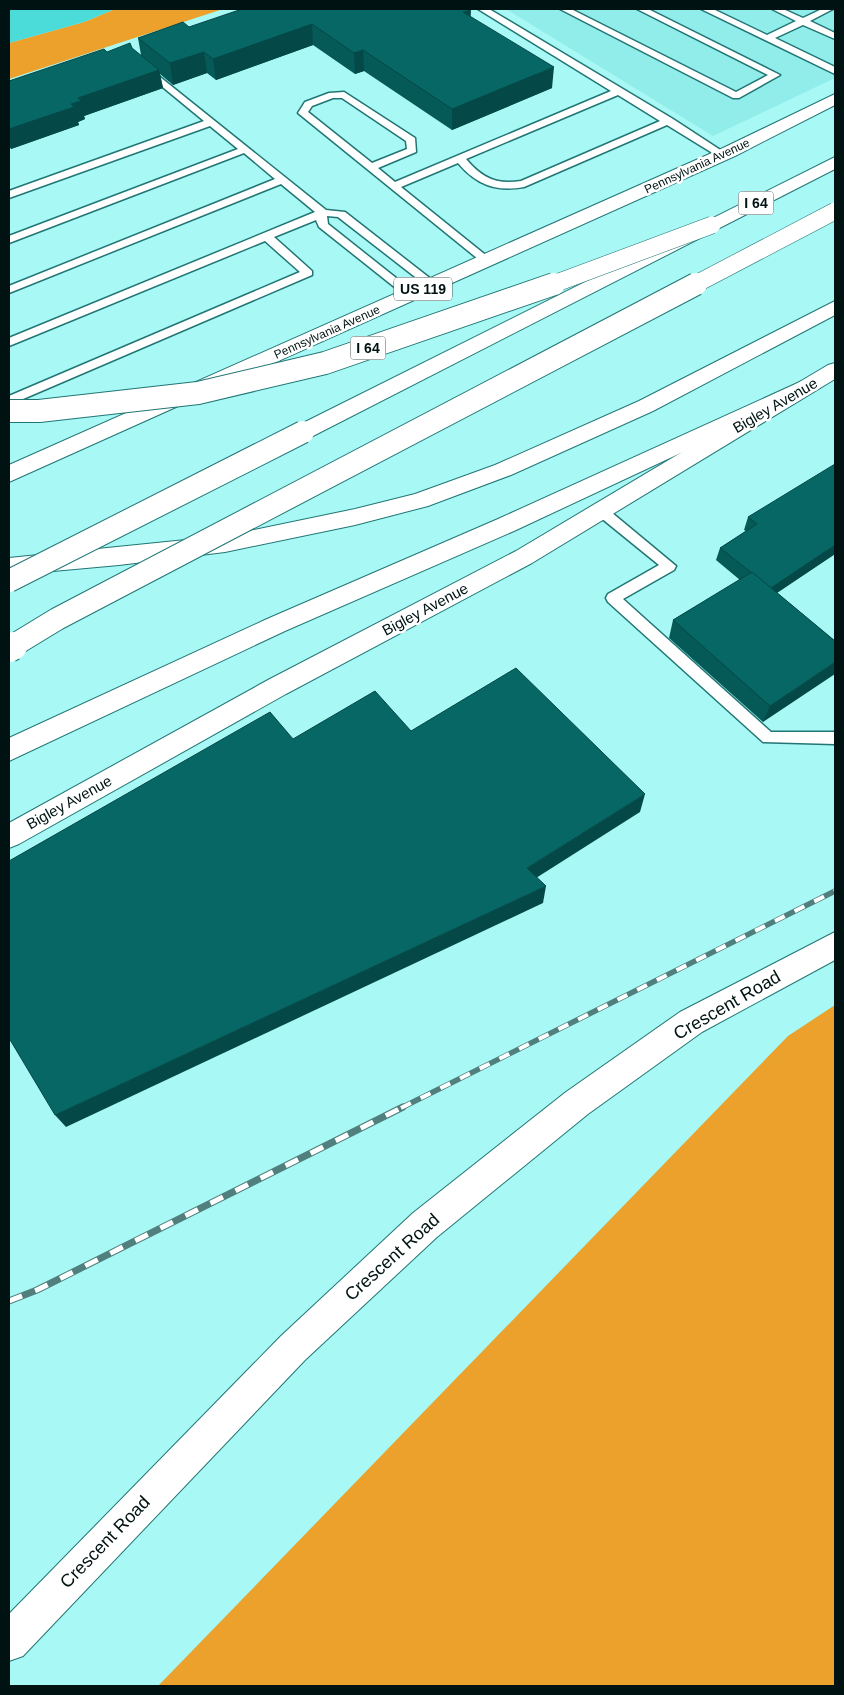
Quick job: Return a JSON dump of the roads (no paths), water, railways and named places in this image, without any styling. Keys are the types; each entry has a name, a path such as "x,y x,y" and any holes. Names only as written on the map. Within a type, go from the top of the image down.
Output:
{"main road":[{"name":"Pennsylvania Avenue","path":"9,474 723,154 835,99"},
{"name":"I 64","path":"9,411 39,411 198,393 325,363 518,297 712,225 835,162"},
{"path":"9,648 66,614 835,211"},
{"path":"9,581 712,225"},
{"path":"9,567 119,558 224,544 355,517 420,500 503,470 646,406 831,308"},
{"name":"Bigley Avenue","path":"9,836 277,687 524,557 802,388 835,370"},
{"path":"9,750 276,625 506,525 802,388"},
{"name":"Crescent Road","path":"9,1642 293,1348 425,1225 577,1104 691,1022 835,945"}],"lane":[{"path":"483,9 723,154"},
{"path":"565,9 736,96 775,75 641,9"},
{"path":"776,9 835,36"},
{"path":"768,38 830,9"},
{"path":"711,10 835,71"},
{"path":"140,63 324,213"},
{"path":"394,186 619,92"},
{"path":"370,167 412,150 411,140 344,95 332,95 308,104 303,113 370,167 487,260"},
{"path":"9,195 211,122"},
{"path":"459,158 481,182 512,187 524,184 669,122"},
{"path":"9,240 246,149"},
{"path":"9,290 283,180"},
{"path":"324,213 321,219 323,225 411,295"},
{"path":"9,342 324,213 340,214 432,285"},
{"path":"9,401 308,273 266,236"},
{"path":"600,510 669,566 613,598 768,738 835,738"}],"railway":[{"path":"9,1301 37,1290 835,891"}]}
